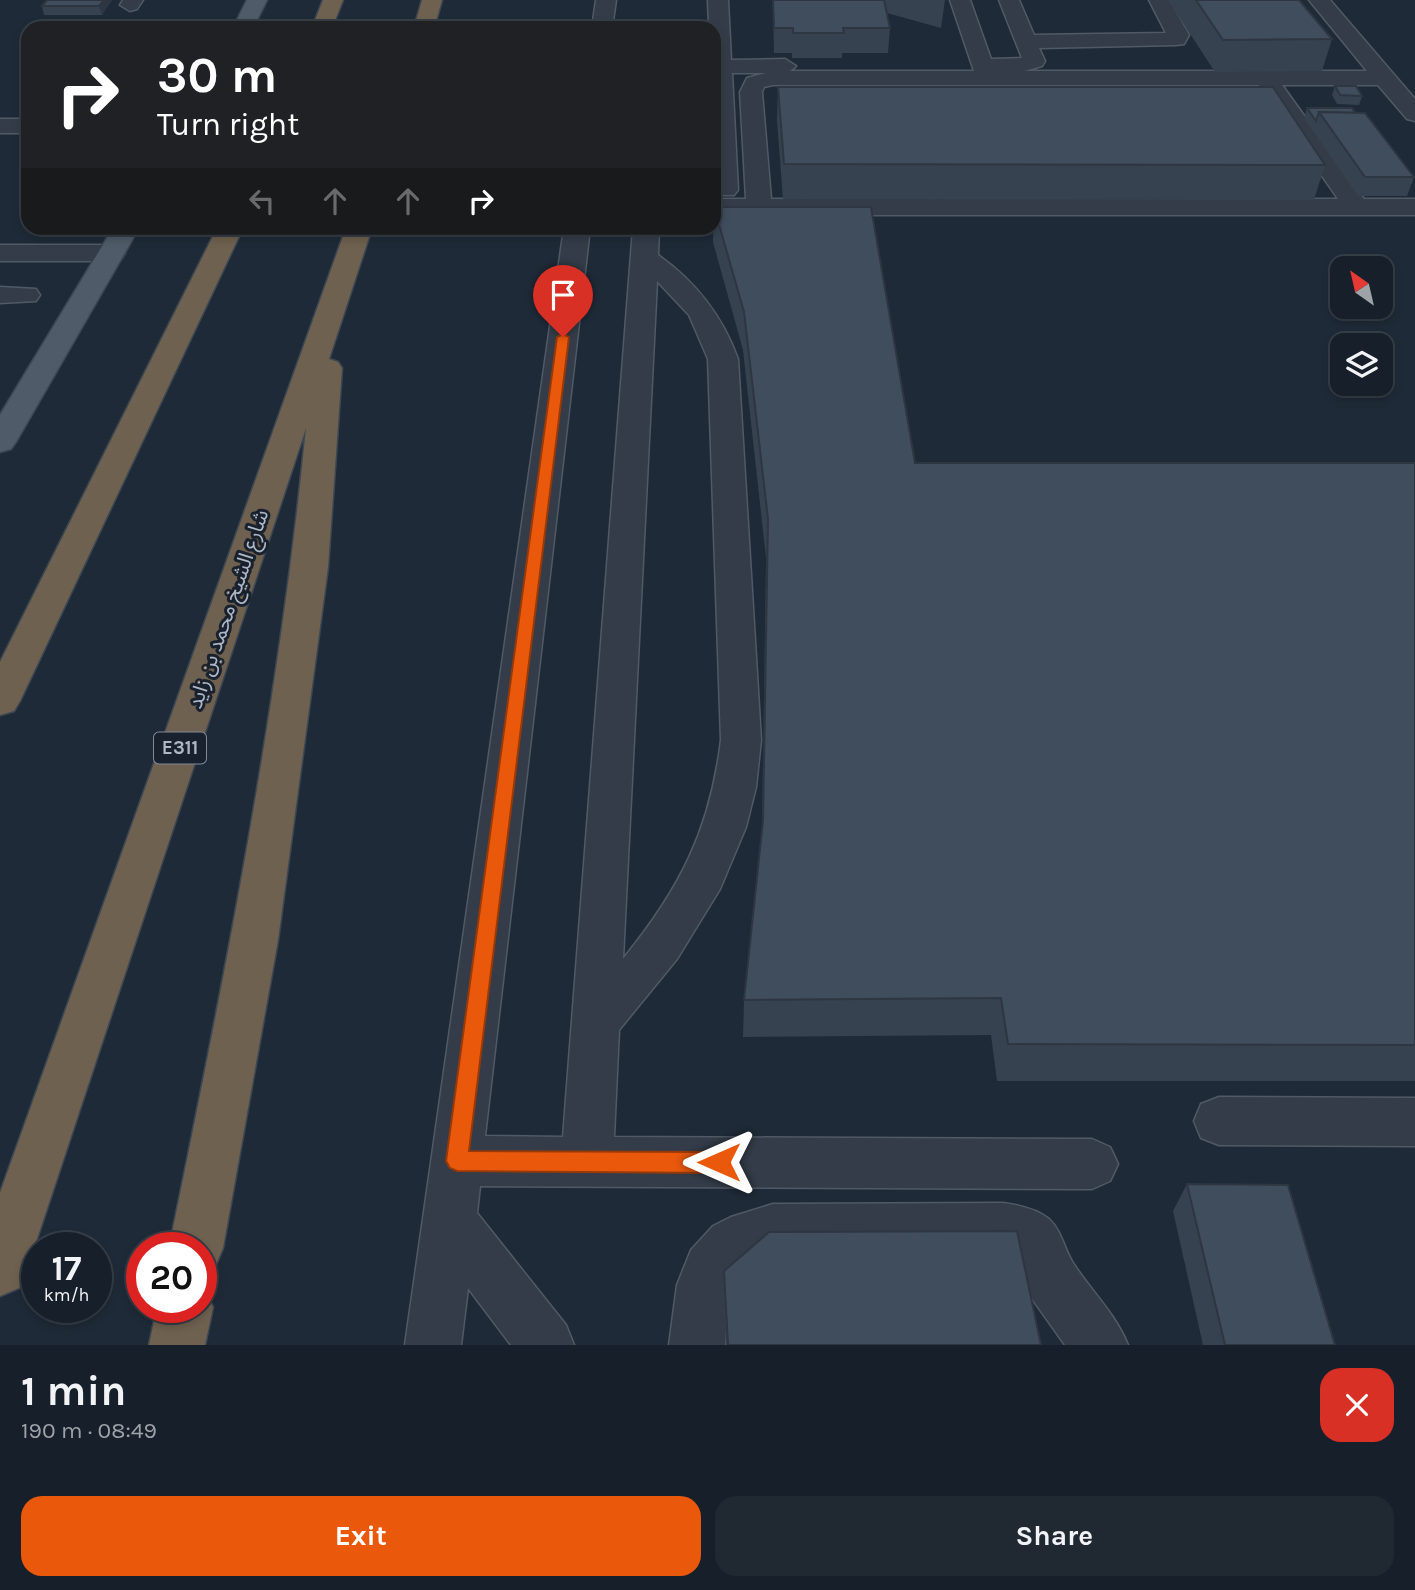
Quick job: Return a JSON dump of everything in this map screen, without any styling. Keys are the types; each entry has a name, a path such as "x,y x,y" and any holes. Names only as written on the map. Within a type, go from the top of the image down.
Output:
{"highway":[{"path":"325,21 333,0"},
{"path":"426,21 432,0"},
{"path":"0,701 227,235"},
{"name":"شارع الشيخ محمد بن زايد","path":"0,1269 357,235"},
{"path":"199,1232 255,940 310,567 331,310"},
{"path":"177,1345 181,1323"}],"main road":[{"path":"246,21 257,0"},
{"path":"0,442 122,235"}],"street":[{"path":"603,21 606,0"},
{"path":"718,0 719,21"},
{"path":"960,0 985,72"},
{"path":"758,199 751,87 772,78 985,72 1030,63 1034,57 1009,0"},
{"path":"1027,42 1175,40 1178,36 1158,0"},
{"path":"1319,0 1415,114"},
{"path":"721,67 985,72 1038,78 1385,78"},
{"path":"1038,78 1050,101"},
{"path":"1266,78 1356,207"},
{"path":"1261,111 1289,111"},
{"path":"752,113 780,113"},
{"path":"0,126 21,126"},
{"path":"721,160 756,160"},
{"path":"721,196 758,199 1415,207"},
{"path":"721,220 1415,220"},
{"path":"433,1345 576,235"},
{"path":"587,1162 645,243"},
{"path":"595,1024 648,967 688,908 716,850 734,794 741,740 723,359 704,313 645,243"},
{"path":"0,253 111,253"},
{"path":"1219,1122 1415,1122"},
{"path":"457,1161 1092,1164"},
{"path":"449,1220 546,1345"},
{"path":"697,1345 706,1277 717,1257 732,1242 751,1234 773,1230 1003,1229 1030,1238 1040,1250 1052,1280 1100,1345"}],"building":[{"path":"47,0 104,0 99,6 42,6"},
{"path":"773,0 884,0 890,28 843,28 844,33 793,33 793,28 774,28"},
{"path":"1196,0 1299,0 1332,39 1223,40"},
{"path":"1335,86 1356,86 1362,96 1340,95"},
{"path":"778,87 1273,87 1325,165 784,164"},
{"path":"1307,108 1352,108 1355,113 1319,112 1316,121"},
{"path":"1319,112 1365,113 1414,177 1365,177"},
{"path":"721,207 871,207 915,463 1415,463 1415,1045 1008,1044 1001,998 744,1000 763,821 768,519 744,312 721,232"},
{"path":"1187,1184 1288,1185 1335,1345 1225,1345"},
{"path":"1017,1231 1041,1345 728,1345 724,1271 769,1232"}],"route":[{"path":"563,337 457,1161 719,1162"}]}
